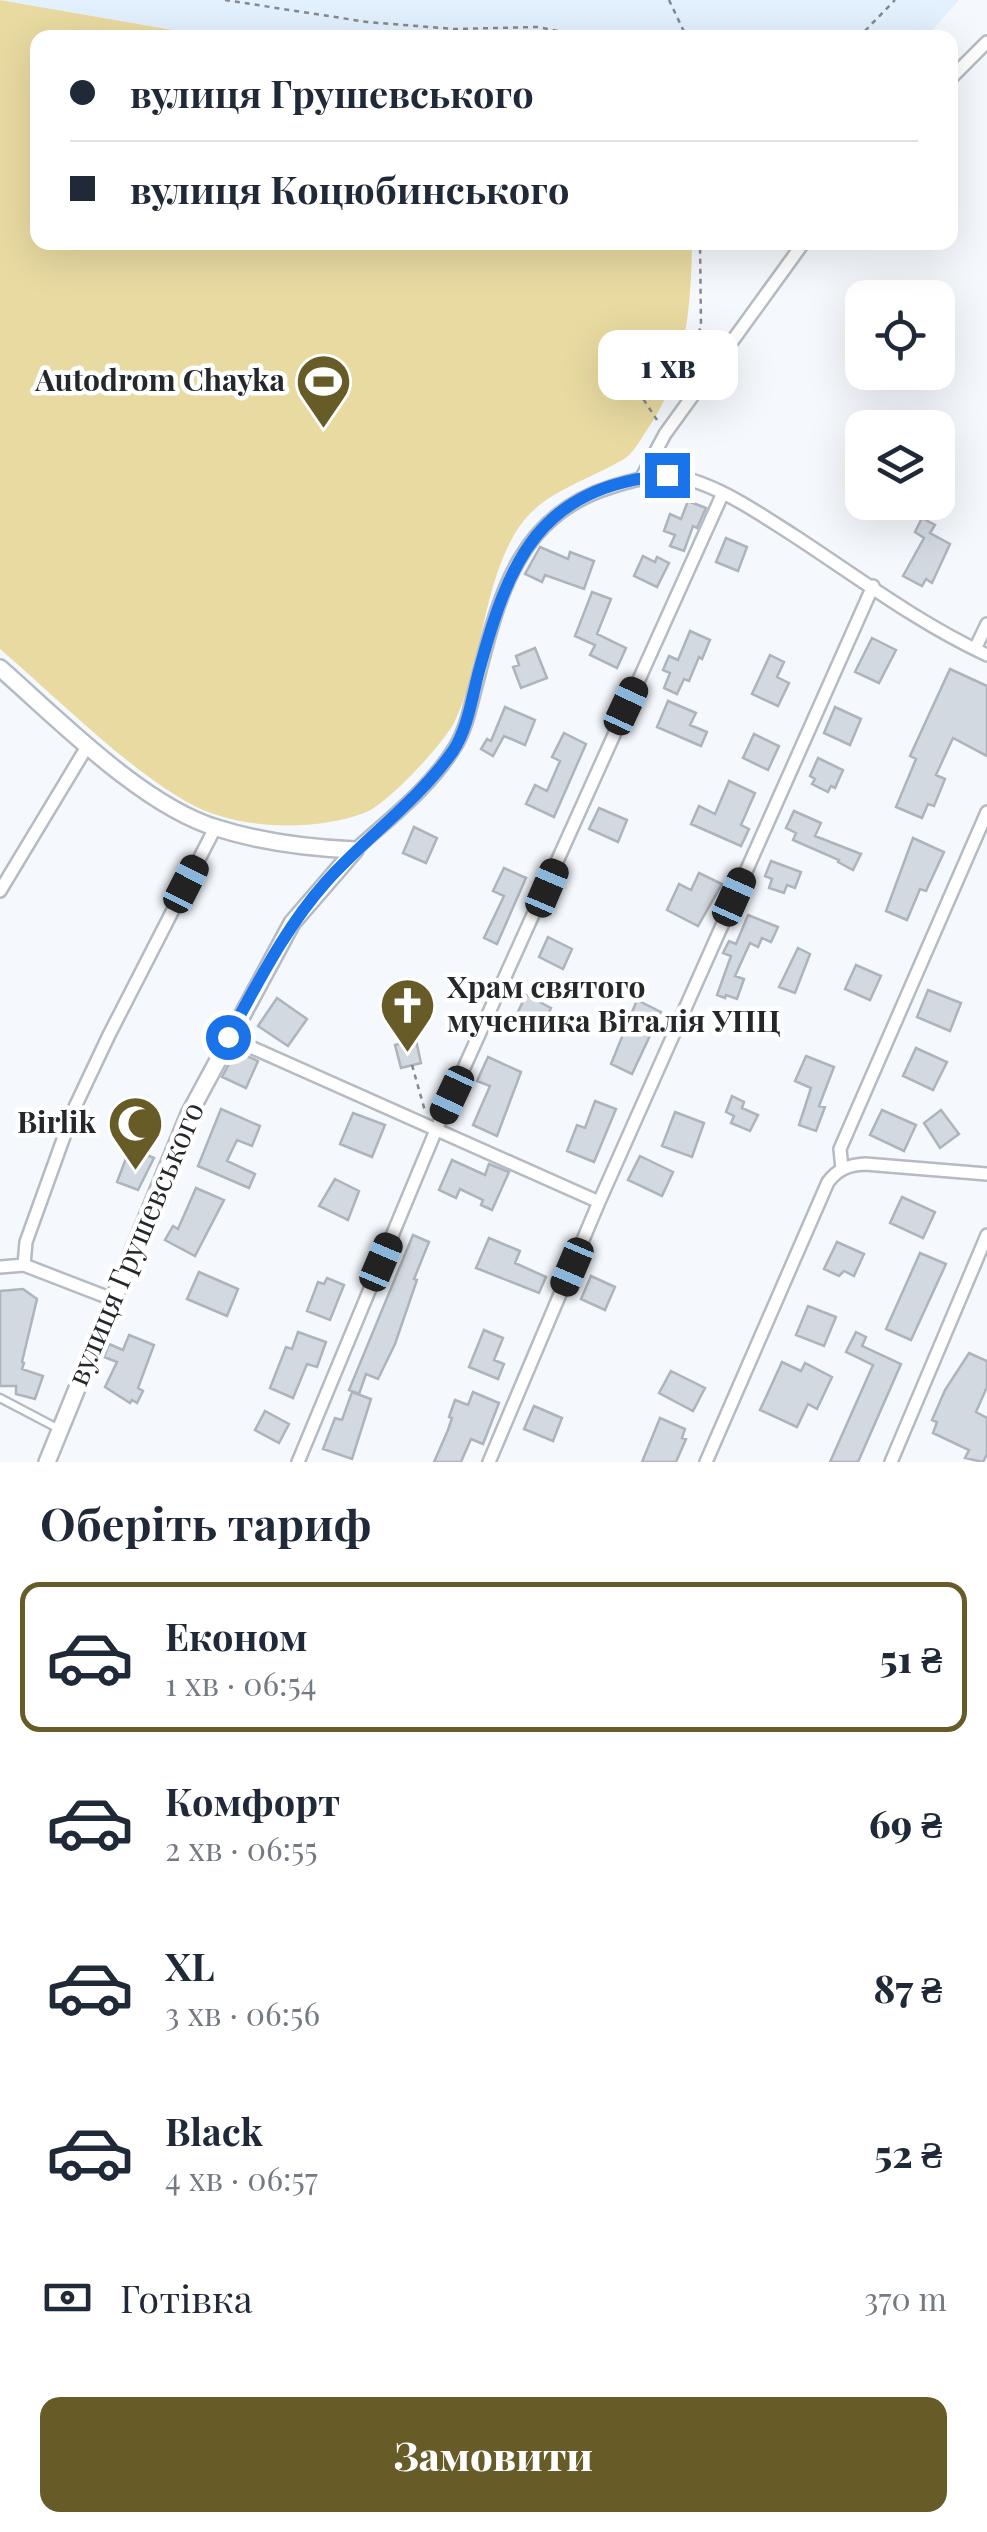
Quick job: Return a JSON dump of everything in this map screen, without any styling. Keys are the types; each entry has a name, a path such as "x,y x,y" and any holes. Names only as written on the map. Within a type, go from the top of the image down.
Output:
{"street":[{"path":"958,71 987,42"},
{"path":"642,478 665,434 798,250"},
{"name":"вулиця Грушевського","path":"47,1462 189,1114 228,1037 292,924 355,850 404,806 457,744 494,616 518,559 558,513 590,493 642,478 667,475 697,482 723,493 946,635 981,652"},
{"path":"298,1462 436,1130 723,493"},
{"path":"488,1462 873,586"},
{"path":"981,652 987,624"},
{"path":"0,668 128,780 215,828 310,848 355,850"},
{"path":"0,891 88,745"},
{"path":"842,1169 840,1149 987,812"},
{"path":"24,1264 26,1242 74,1109 108,1034 215,828"},
{"path":"228,1037 600,1202"},
{"path":"706,1462 828,1182 842,1169 865,1164 987,1174"},
{"path":"891,1462 987,1236"},
{"path":"0,1267 24,1264 112,1299"}],"lane":[{"path":"0,1398 59,1429"}],"path":[{"path":"225,0 366,22 454,29 553,30"},
{"path":"669,0 683,30"},
{"path":"866,30 895,0"},
{"path":"676,400 702,326 700,250"},
{"path":"638,392 665,434"},
{"path":"412,1065 424,1109 436,1130"}],"shaded area":[{"name":"Autodrom Chayka","path":"0,0 173,30 30,30 30,250 692,250 684,340 660,409 628,456 549,498 524,520 503,557 471,677 454,723 413,773 374,808 344,819 298,825 251,823 206,811 139,770 0,649"},
{"path":"1,0 959,0 932,30 174,30"}],"building":[{"path":"688,501 706,508 697,528 693,526 684,551 670,546 675,535 664,531 670,514 681,519"},
{"path":"921,520 926,520 935,525 930,533 950,544 932,583 926,579 922,586 903,576 924,538 915,532"},
{"path":"726,538 747,547 738,571 716,562"},
{"path":"540,547 568,559 570,552 594,561 584,589 545,575 542,582 525,574"},
{"path":"643,556 669,563 657,587 634,576"},
{"path":"592,592 611,599 597,634 626,648 617,668 590,655 595,645 575,636"},
{"path":"690,631 710,640 689,681 684,679 677,694 664,688 670,673 663,670 669,656 678,660"},
{"path":"872,638 896,650 879,683 855,672"},
{"path":"535,648 547,678 521,688 513,667 519,665 516,656"},
{"path":"770,655 784,662 777,677 789,683 778,706 752,694"},
{"path":"950,669 987,686 987,756 953,738 936,775 945,779 934,806 928,804 922,818 896,807 916,759 910,756"},
{"path":"668,701 696,713 690,725 707,732 701,746 657,727"},
{"path":"505,707 535,720 525,745 504,736 493,756 481,749 487,739 491,741"},
{"path":"835,707 861,719 850,745 824,733"},
{"path":"564,733 586,744 554,817 526,804 535,785 547,791 560,761 552,757"},
{"path":"754,734 779,746 768,770 743,758"},
{"path":"818,758 843,770 835,788 831,786 828,792 812,784 815,779 810,776"},
{"path":"729,781 755,793 741,825 749,829 741,846 691,824 699,806 715,814"},
{"path":"599,808 627,820 618,842 589,829"},
{"path":"794,811 821,823 815,836 861,854 853,870 793,840 796,833 786,828"},
{"path":"414,827 437,838 426,863 403,853"},
{"path":"913,838 944,852 926,891 920,889 907,920 886,911"},
{"path":"771,861 801,872 795,888 787,885 784,893 769,888 772,879 765,876"},
{"path":"504,868 526,878 497,944 484,938 504,896 493,891"},
{"path":"699,873 722,884 698,926 667,910 679,884 691,890"},
{"path":"748,915 778,927 771,942 762,938 758,947 750,943 735,976 744,979 737,999 726,995 725,998 717,995 731,956 723,953 729,941 736,944"},
{"path":"548,937 572,949 563,969 539,957"},
{"path":"798,948 810,954 795,993 779,987"},
{"path":"856,965 881,976 870,1000 845,989"},
{"path":"928,990 961,1003 950,1031 917,1017"},
{"path":"526,995 551,1008 542,1027 517,1014"},
{"path":"277,998 307,1019 288,1046 258,1026"},
{"path":"637,1000 661,1012 632,1074 611,1064"},
{"name":"Храм святого мученика Віталія УПЦ","path":"416,1040 421,1063 401,1068 395,1045"},
{"path":"916,1048 947,1062 933,1090 903,1076"},
{"path":"236,1051 258,1061 246,1088 222,1077"},
{"path":"806,1056 834,1067 819,1106 825,1107 816,1131 799,1125 811,1088 795,1081"},
{"path":"488,1057 521,1072 497,1136 473,1125 490,1086 477,1081"},
{"path":"732,1096 744,1102 742,1108 758,1115 750,1131 731,1123 734,1116 726,1112"},
{"path":"595,1101 616,1109 594,1162 567,1151 577,1125 585,1128"},
{"path":"221,1109 260,1126 252,1146 237,1140 227,1161 255,1174 249,1188 198,1166"},
{"path":"882,1110 916,1125 904,1151 870,1135"},
{"path":"941,1110 959,1134 940,1148 924,1123"},
{"path":"675,1112 704,1123 692,1157 662,1146"},
{"path":"353,1113 385,1125 372,1157 340,1144"},
{"path":"130,1148 154,1158 138,1190 117,1182"},
{"path":"640,1156 673,1172 662,1196 628,1180"},
{"path":"452,1160 485,1175 489,1164 509,1172 492,1210 481,1205 483,1200 460,1189 456,1198 439,1190"},
{"path":"335,1179 359,1191 348,1220 319,1206"},
{"path":"196,1188 224,1200 195,1256 165,1240 173,1226 178,1229"},
{"path":"902,1197 935,1212 923,1238 890,1223"},
{"path":"413,1235 429,1242 414,1279 417,1280 378,1379 366,1374 359,1394 349,1390"},
{"path":"489,1238 520,1251 515,1263 546,1277 539,1293 476,1268"},
{"path":"837,1242 864,1254 854,1276 844,1271 839,1276 824,1269"},
{"path":"920,1253 946,1264 911,1340 886,1329"},
{"path":"199,1272 238,1289 227,1316 187,1299"},
{"path":"591,1276 615,1287 605,1310 581,1299"},
{"path":"327,1278 344,1285 330,1320 307,1311 318,1282 324,1284"},
{"path":"23,1289 37,1299 22,1362 22,1369 43,1376 35,1399 16,1394 16,1386 0,1386 0,1291"},
{"path":"808,1306 836,1317 824,1346 796,1335"},
{"path":"484,1330 503,1338 494,1360 504,1364 498,1379 469,1367"},
{"path":"298,1332 326,1342 317,1367 307,1364 293,1398 270,1388 286,1347 292,1349"},
{"path":"856,1332 866,1337 862,1346 901,1364 858,1462 830,1462 873,1365 846,1352"},
{"path":"129,1335 154,1345 138,1388 143,1391 137,1403 130,1403 105,1387 117,1362 104,1357 109,1344 123,1350"},
{"path":"969,1353 987,1361 987,1387 976,1412 987,1418 987,1454 983,1462 965,1458 969,1450 933,1433 937,1422 932,1420 945,1390"},
{"path":"782,1362 801,1371 805,1363 832,1377 817,1409 808,1404 797,1427 760,1410"},
{"path":"671,1371 705,1388 693,1411 659,1393"},
{"path":"352,1392 371,1399 352,1459 323,1449 335,1418 342,1420"},
{"path":"473,1392 499,1403 483,1444 471,1439 461,1462 434,1462 455,1400 468,1405"},
{"path":"534,1406 562,1418 553,1441 524,1429"},
{"path":"265,1411 289,1424 279,1443 255,1430"},
{"path":"660,1418 685,1429 682,1438 686,1439 676,1462 642,1462"}],"place":[{"name":"Autodrom Chayka","path":"324,430"},
{"name":"Храм святого мученика Віталія УПЦ","path":"408,1054"},
{"name":"Birlik","path":"135,1172"}],"route":[{"path":"228,1037 292,924 355,850 404,806 457,744 508,578 536,534 558,513 590,493 667,475"}]}
